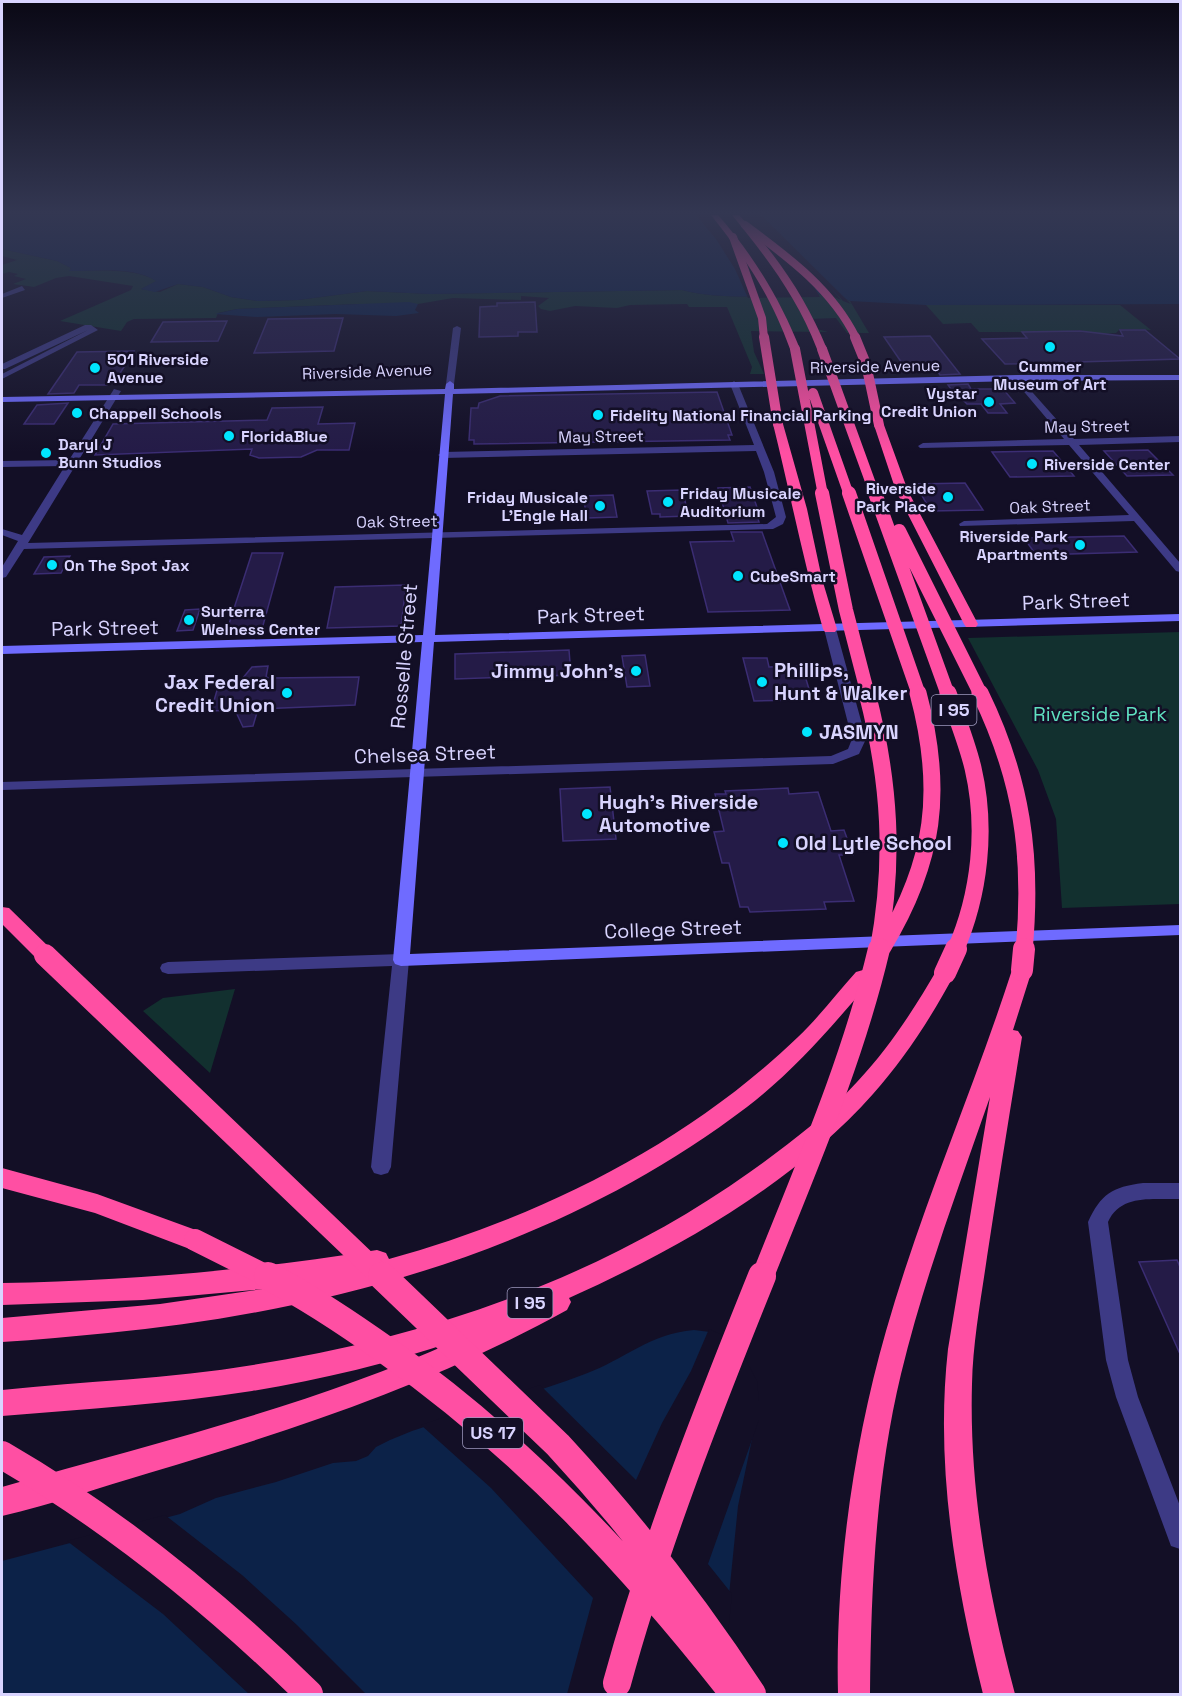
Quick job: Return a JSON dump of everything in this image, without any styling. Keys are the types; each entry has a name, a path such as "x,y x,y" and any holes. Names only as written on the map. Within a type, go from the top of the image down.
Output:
{"highway":[{"path":"754,294 762,318 768,375 778,424 799,501 815,579 830,629"},
{"name":"I 95","path":"2,1330 172,1315 258,1302 387,1271 482,1239 592,1191 693,1132 786,1061 832,1016 863,977 898,922 923,861 933,801 932,764 924,721 899,638 795,349 773,294"},
{"name":"I 95","path":"2,1403 189,1387 345,1360 415,1342 484,1320 574,1284 656,1245 760,1179 819,1132 855,1099 908,1034 945,973 968,918 978,874 981,833 979,793 968,747 822,349 797,294"},
{"path":"826,294 840,310 862,352 879,425 902,491 971,624"},
{"path":"615,1691 633,1619 669,1508 852,1052 875,970 886,897 890,832 883,754 840,582 795,349"},
{"path":"860,453 986,704 1007,756 1018,796 1026,860 1027,915 1022,970 969,1295 958,1383 961,1485 968,1543 978,1604 999,1695"},
{"path":"2,913 558,1445 625,1519 660,1562 696,1609 752,1695"},
{"path":"854,1695 857,1585 862,1526 888,1374 911,1290 995,1059 1022,970"},
{"name":"US 17","path":"2,1178 107,1207 195,1240 252,1267 327,1309 402,1359 478,1419 556,1490 600,1534 674,1618 734,1695"},
{"path":"2,1294 165,1289 215,1285 354,1265 482,1239"},
{"path":"2,1502 287,1416 401,1377 515,1325 656,1245"},
{"path":"2,1455 65,1492 146,1550 233,1621 309,1695"}],"main road":[{"name":"Riverside Avenue","path":"2,399 301,387 449,388 1180,376"},
{"path":"270,395 301,387"},
{"name":"Riverside Avenue","path":"2,392 270,395 449,388"},
{"name":"Rosselle Street","path":"401,960 449,388"},
{"name":"Park Street","path":"2,650 1180,618"},
{"name":"College Street","path":"401,960 1180,930"}],"street":[{"path":"2,367 88,327 94,330 2,377"},
{"name":"Rosselle Street","path":"449,388 457,328"},
{"path":"1017,378 1180,569"},
{"path":"734,384 759,448"},
{"path":"2,575 115,395"},
{"name":"May Street","path":"923,446 1180,439"},
{"name":"May Street","path":"443,455 759,448"},
{"name":"Oak Street","path":"23,543 757,528 774,525 781,517 759,448"},
{"path":"2,464 71,464"},
{"name":"Oak Street","path":"964,524 1137,518"},
{"path":"2,532 23,543"},
{"name":"Chelsea Street","path":"2,786 827,761 849,754 857,747 859,739 830,629"},
{"name":"Rosselle Street","path":"381,1167 401,960"},
{"name":"College Street","path":"168,968 401,960"},
{"path":"1180,1191 1122,1194 1111,1199 1102,1209 1098,1222 1117,1360 1127,1397 1180,1537"}],"green space":[{"path":"122,294 223,294 257,301 298,300 343,294 700,294 738,297 835,294 850,301 869,333 847,333 836,318 808,319 817,329 828,332 751,331 754,352 764,374 750,374 752,367 727,307 689,307 687,304 630,305 617,308 575,306 550,311 538,306 549,298 521,296 521,300 453,298 418,304 237,309 218,313 216,318 134,319 127,322 121,331 60,321"},
{"path":"926,305 1120,305 1151,330 1120,329 1116,333 1099,334 1079,330 1038,334 1035,332 979,332 971,323 943,324"},
{"name":"Riverside Park","path":"1180,632 1180,904 1062,908 1056,819 1038,770 968,638"},
{"path":"235,989 210,1073 143,1011 163,998"}],"water":[{"path":"223,294 343,294 298,300 257,301"},
{"path":"700,294 829,294 738,297"},
{"path":"835,294 1180,294 1180,304 926,305 850,301"},
{"path":"409,302 418,304 415,310 419,313 396,316 336,314 257,317 215,314 237,309"},
{"path":"694,1330 710,1332 756,1420 738,1506 719,1694 2,1694 2,1561 180,1514 216,1498 276,1482 333,1463 356,1461 368,1456 376,1447 412,1431 564,1382 600,1368 663,1336"}],"pier":[{"path":"746,294 818,294 820,297 748,298"},
{"path":"821,294 836,294 841,300 834,297 824,297"},
{"path":"837,294 841,294 851,304 843,301"},
{"path":"709,1329 725,1336 739,1347 757,1381 759,1401 759,1420 708,1564 732,1594 722,1694 567,1694 593,1598 491,1488 421,1425 540,1385 636,1480 662,1423 691,1371"},
{"path":"165,1515 242,1575 297,1625 366,1694 249,1694 163,1614 67,1541"}],"building":[{"path":"535,302 537,332 518,332 518,336 479,337 480,307 497,306 497,303"},
{"path":"343,318 334,351 254,353 268,319"},
{"path":"227,321 218,341 151,342 163,322"},
{"name":"Cummer Museum of Art","path":"1120,330 1145,330 1180,359 1005,364 982,339 1027,338 1022,332 1080,331 1123,336"},
{"path":"930,336 960,374 940,375 937,370 906,369 884,337"},
{"name":"501 Riverside Avenue","path":"134,351 117,378 113,376 107,385 79,385 74,393 48,394 77,352"},
{"name":"Vystar Credit Union","path":"968,384 971,389 1003,389 1015,403 1000,404 1007,413 988,413 981,404 967,404 959,400 948,385"},
{"name":"Fidelity National Financial Parking","path":"717,392 732,435 728,435 730,440 474,444 474,440 469,440 471,408 478,408 479,403 500,396"},
{"path":"68,403 54,424 24,424 37,405"},
{"name":"FloridaBlue","path":"323,407 318,424 355,423 349,450 317,450 301,457 259,458 250,455 252,449 95,455 113,424 267,420 272,408"},
{"path":"1148,450 1173,475 1127,476 1104,451"},
{"name":"Riverside Center","path":"1053,451 1074,476 1010,477 992,452"},
{"name":"Riverside Park Place","path":"965,483 983,510 931,511 915,484"},
{"path":"750,487 760,516 757,516 759,522 728,523 718,488"},
{"name":"Friday Musicale Auditorium","path":"682,490 689,516 660,517 660,514 652,514 647,491"},
{"name":"Friday Musicale L'Engle Hall","path":"613,495 617,517 587,518 583,496"},
{"name":"CubeSmart","path":"731,532 762,532 790,610 708,612 690,542 734,541"},
{"name":"Riverside Park Apartments","path":"1124,536 1137,552 1036,555 1024,538"},
{"path":"252,553 283,553 262,629 227,630"},
{"name":"On The Spot Jax","path":"70,556 61,573 34,574 44,557"},
{"path":"406,585 401,626 327,628 335,587"},
{"name":"Surterra Welness Center","path":"200,609 193,630 177,631 185,610"},
{"path":"569,650 571,675 455,679 455,654"},
{"name":"Jimmy John's","path":"645,655 650,686 627,687 622,656"},
{"name":"Phillips, Hunt & Walker","path":"743,658 767,658 769,667 802,666 809,689 797,689 800,700 754,701"},
{"name":"Jax Federal Credit Union","path":"268,666 266,677 269,678 359,677 355,705 258,709 253,726 243,727 235,710 211,711 220,680 242,679 252,667"},
{"name":"Hugh's Riverside Automotive","path":"610,787 616,839 563,841 560,789"},
{"name":"Old Lytle School","path":"788,788 789,794 818,792 831,831 844,830 853,855 839,855 854,901 824,902 826,909 750,912 748,907 740,907 729,863 722,863 714,832 724,831 715,794 726,794 725,791"},
{"path":"1177,1260 1180,1267 1180,1354 1139,1262"}],"place":[{"name":"Cummer Museum of Art","path":"1050,347"},
{"name":"501 Riverside Avenue","path":"95,368"},
{"name":"Vystar Credit Union","path":"989,402"},
{"name":"Chappell Schools","path":"77,413"},
{"name":"Fidelity National Financial Parking","path":"598,415"},
{"name":"FloridaBlue","path":"229,436"},
{"name":"Daryl J Bunn Studios","path":"46,453"},
{"name":"Riverside Center","path":"1032,464"},
{"name":"Riverside Park Place","path":"948,497"},
{"name":"Friday Musicale Auditorium","path":"668,502"},
{"name":"Friday Musicale L'Engle Hall","path":"600,506"},
{"name":"Riverside Park Apartments","path":"1080,545"},
{"name":"On The Spot Jax","path":"52,565"},
{"name":"CubeSmart","path":"738,576"},
{"name":"Surterra Welness Center","path":"189,620"},
{"name":"Jimmy John's","path":"636,671"},
{"name":"Phillips, Hunt & Walker","path":"762,682"},
{"name":"Jax Federal Credit Union","path":"287,693"},
{"name":"JASMYN","path":"807,732"},
{"name":"Hugh's Riverside Automotive","path":"587,814"},
{"name":"Old Lytle School","path":"783,843"}]}
